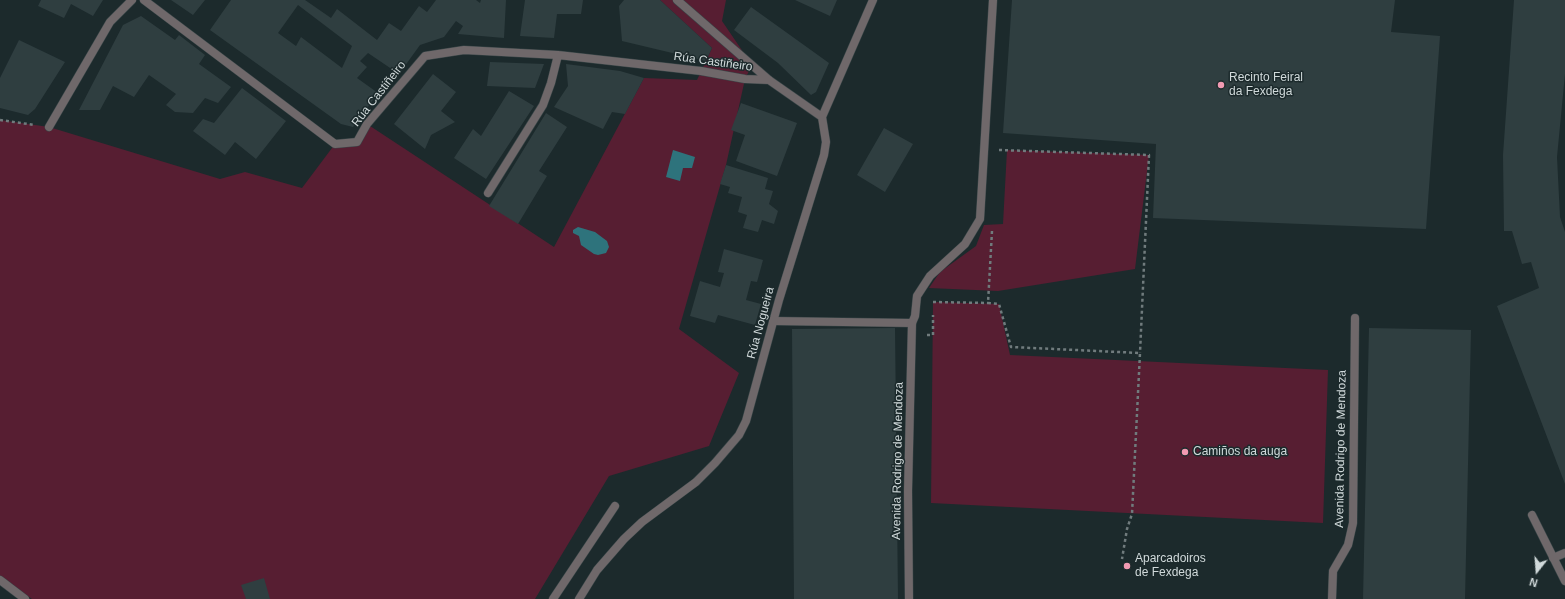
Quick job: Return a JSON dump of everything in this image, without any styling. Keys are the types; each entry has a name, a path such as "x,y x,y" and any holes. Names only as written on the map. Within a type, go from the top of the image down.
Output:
{"street":[{"path":"49,128 110,22 132,0"},
{"name":"Rúa Castiñeiro","path":"144,0 335,144 357,142 367,124 425,56 464,50 558,55 702,71 745,79 769,80"},
{"path":"677,0 769,80 822,117 873,0"},
{"name":"Avenida Rodrigo de Mendoza","path":"909,599 908,491 912,323 915,316 917,296 930,276 965,244 980,219 993,0"},
{"path":"488,193 543,105 558,55"},
{"name":"Rúa Nogueira","path":"579,599 597,570 624,538 642,522 696,482 715,464 739,434 751,408 773,321 824,155 826,142 822,117"},
{"name":"Avenida Rodrigo de Mendoza","path":"1332,599 1333,571 1348,545 1353,523 1355,318"},
{"path":"773,321 912,323"},
{"path":"553,599 615,506"},
{"path":"1532,515 1565,581"},
{"path":"1553,558 1565,553"},
{"path":"0,580 25,599"}],"path":[{"path":"0,120 49,128"},
{"path":"996,157 997,150 1148,154 1132,514 1127,529 1122,559"},
{"path":"988,303 992,226"},
{"path":"912,335 932,335 933,302 988,303 999,304 1011,347 1140,353"}],"shaded area":[{"path":"660,0 726,0 722,21 752,65 745,79 726,165 679,329 739,373 709,446 609,476 535,599 32,599 0,577 0,120 49,127 220,179 245,172 302,188 335,144 357,142 367,124 554,247 644,78 697,80 712,48"},
{"path":"1007,150 1149,155 1135,269 998,291 929,288 940,272 976,246 984,225 1003,224"},
{"path":"933,302 999,304 1010,355 1328,370 1323,523 931,503"}],"water":[{"path":"673,150 695,157 692,168 683,168 680,181 666,177"},
{"path":"578,227 595,232 607,241 609,247 606,253 598,255 594,254 581,245 579,236 573,233 573,230"}],"building":[{"path":"41,0 103,0 93,16 71,4 64,18 38,6"},
{"path":"171,0 205,0 193,15"},
{"path":"231,0 305,0 331,18 337,9 377,40 389,23 401,31 419,6 427,12 436,0 476,0 480,3 481,0 506,0 504,38 458,34 463,26 456,21 444,37 420,45 399,74 368,53 360,61 367,67 357,78 378,93 353,127 341,124 210,30","holes":["298,5 352,46 342,68 301,37 296,46 278,33"]},
{"path":"525,0 583,0 581,14 557,14 554,38 520,36"},
{"path":"624,0 660,0 712,48 706,61 622,41 619,6"},
{"path":"795,0 837,0 830,16"},
{"name":"Recinto Feiral da Fexdega","path":"1012,0 1395,0 1391,32 1440,36 1426,229 1153,218 1156,144 1003,133"},
{"path":"1514,0 1565,0 1565,74 1557,157 1560,217 1565,232 1565,484 1497,306 1539,288 1531,262 1522,264 1512,231 1504,231 1503,155"},
{"path":"751,7 829,63 816,92 811,95 778,63 734,30"},
{"path":"141,16 175,40 179,35 205,55 199,64 231,87 218,103 205,98 193,113 175,112 166,105 176,94 149,75 134,97 113,86 100,110 79,110 123,25"},
{"path":"19,40 65,62 35,109 28,115 0,108 0,78"},
{"path":"490,62 544,64 535,88 487,86"},
{"path":"566,64 620,71 644,78 625,114 612,112 603,129 554,107 568,86"},
{"path":"433,74 456,92 441,111 455,122 431,135 425,149 394,124"},
{"path":"242,88 286,121 256,159 235,142 225,155 193,131 203,119 214,123"},
{"path":"509,91 534,106 486,179 454,158 473,129 481,136"},
{"path":"741,103 797,123 777,176 736,161 745,135 731,130"},
{"path":"546,113 567,127 539,171 547,176 518,224 489,206"},
{"path":"884,128 913,144 885,192 857,175"},
{"path":"726,165 768,178 765,189 773,191 769,204 778,211 774,224 762,220 758,232 743,228 747,215 738,212 742,197 728,193 730,187 720,184"},
{"path":"724,249 763,260 757,282 751,281 746,300 761,304 755,325 718,315 715,323 690,316 700,281 720,287 724,273 718,272"},
{"path":"895,328 898,599 794,599 792,329"},
{"path":"1369,328 1471,330 1465,599 1363,599"},
{"path":"264,578 270,599 246,599 241,585"}],"place":[{"name":"Recinto Feiral da Fexdega","path":"1221,85"},
{"name":"Camiños da auga","path":"1185,452"},
{"name":"Aparcadoiros de Fexdega","path":"1127,566"}]}
